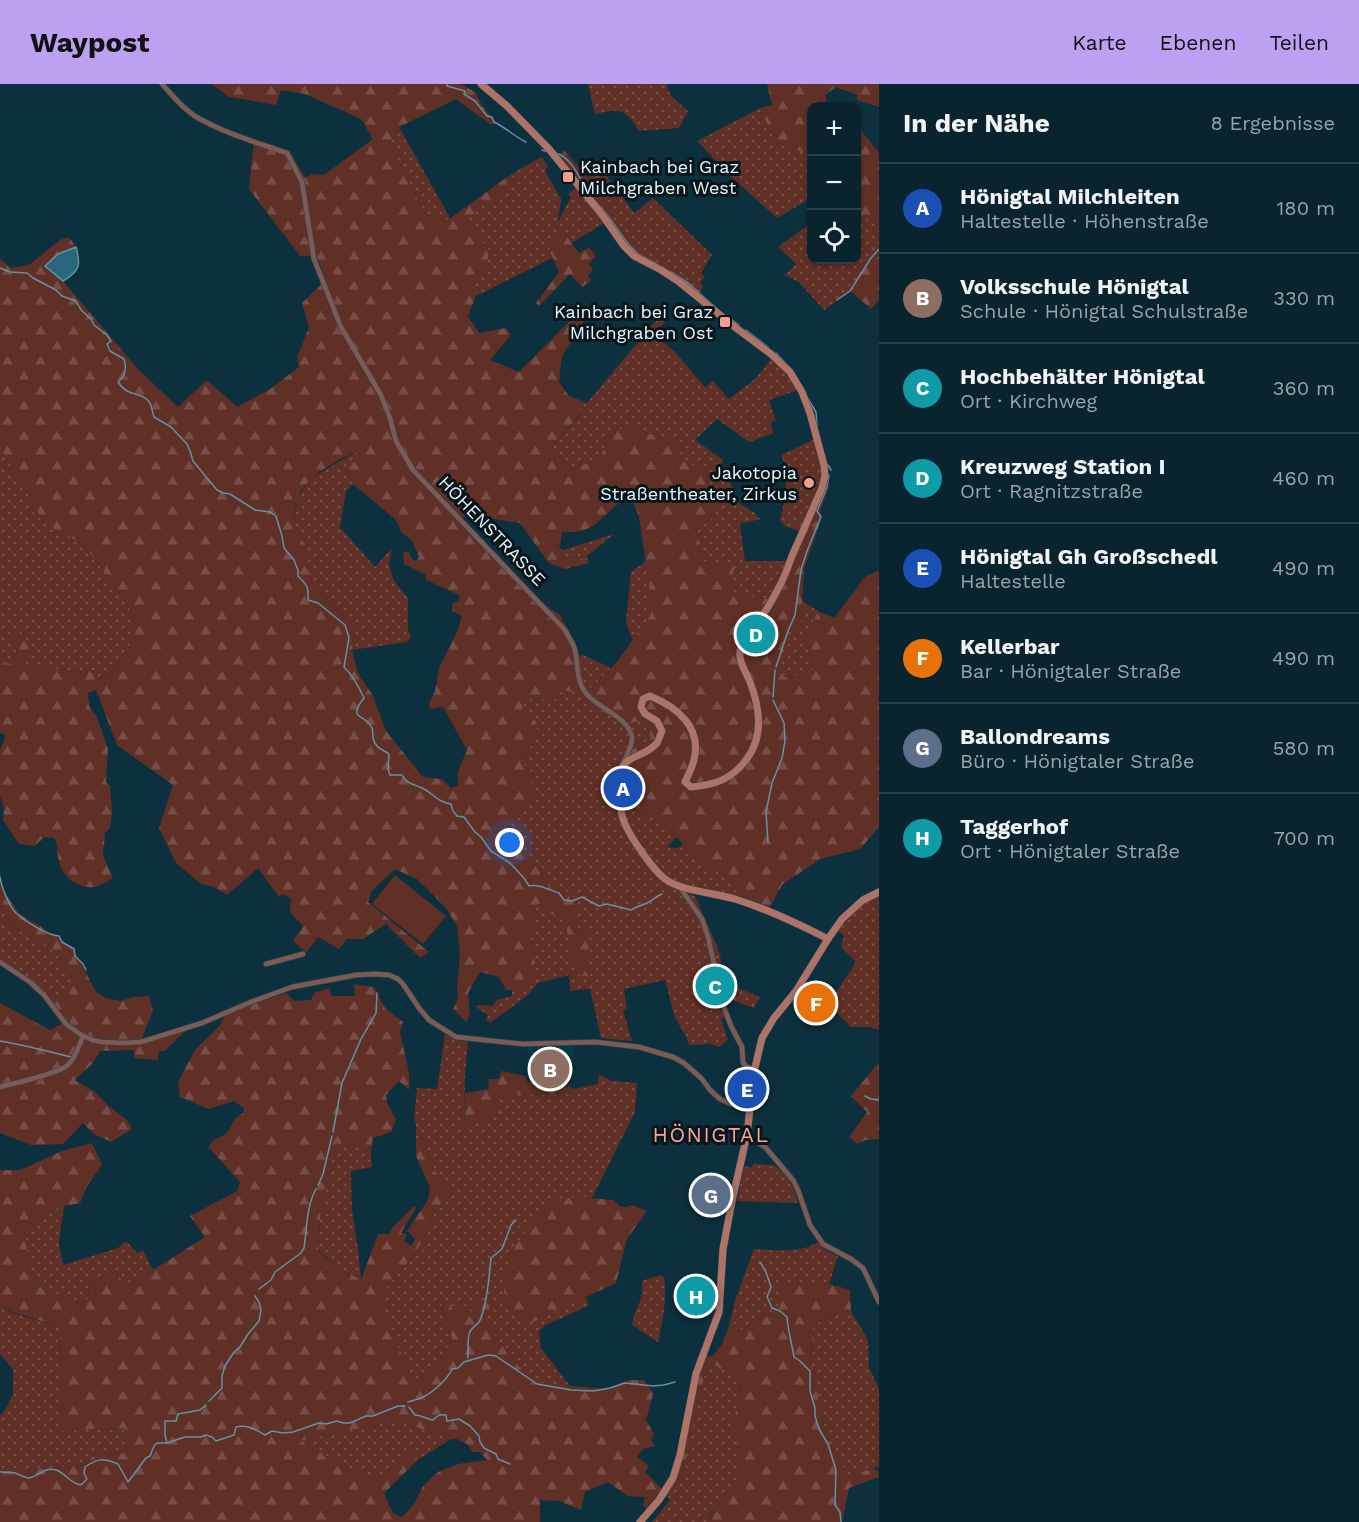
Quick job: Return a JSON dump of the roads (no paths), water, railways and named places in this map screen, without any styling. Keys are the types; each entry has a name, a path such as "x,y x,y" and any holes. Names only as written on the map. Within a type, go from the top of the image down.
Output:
{"main road":[{"path":"481,84 507,106 549,149 634,256 678,281 741,333 771,354 790,372 802,392 810,413 824,465 825,476 822,488 779,588 750,630 741,649 741,664 750,683 760,722 753,751 729,778 706,786 691,787 685,783 694,760 696,742 687,721 658,699 650,696 643,699 641,706 645,714 657,721 662,731 658,742 650,750 636,755 622,766"},
{"name":"HÖHENSTRASSE","path":"622,766 618,776 622,817 653,867 665,879 679,886 736,899 778,915 828,939"},
{"path":"640,1522 660,1500 673,1478 680,1455 693,1384 719,1312 723,1249 747,1134 754,1069 759,1046 765,1031 801,984 842,919 863,900 879,892"}],"street":[{"name":"HÖHENSTRASSE","path":"162,84 198,119 287,153 302,182 314,259 341,327 381,394 396,441 413,470 565,630 574,647 578,679 585,693 594,702 616,715 628,728 632,738 622,766"},
{"path":"679,886 702,920 723,1005 742,1047 742,1063 754,1069"},
{"path":"266,964 303,954"},
{"path":"0,962 30,982 44,995 66,1024 84,1036 102,1042 123,1043 141,1042 202,1023 292,987 356,975 389,975 398,979 429,1020 456,1036 523,1044 595,1042 639,1047 673,1057 684,1063 720,1099 749,1108"},
{"path":"0,1087 40,1077 67,1067 84,1036"},
{"path":"747,1134 766,1148 793,1180 810,1225 823,1244 851,1258 862,1268 879,1302"}],"waterway":[{"path":"447,84 447,86 465,91 464,94 475,101 487,116 492,117 494,122 526,142"},
{"path":"542,150 548,152"},
{"path":"556,153 562,155 571,164 587,191"},
{"path":"590,195 628,244 638,254 657,264"},
{"path":"837,300 850,291 879,249"},
{"path":"0,268 10,272 27,273 62,296 76,301 94,325 107,335 111,341 107,344 110,351 124,359 125,372 118,382 130,393 147,399 151,404 154,417 171,427 187,444 193,461 217,490 230,494 255,510 270,512 276,516 284,548 294,560 298,576 307,586 308,600 318,603 345,625 349,638 344,667 356,682 364,698 357,714 369,723 375,744 389,754 390,775 402,775 408,782 451,804 457,816 464,817 491,851 510,863 529,886 559,893 564,900 572,901 582,897 599,906 607,904 631,910 662,894"},
{"path":"671,272 688,283 714,306"},
{"path":"728,317 739,325"},
{"path":"746,330 768,347"},
{"path":"776,353 792,370"},
{"path":"807,397 816,412 817,426"},
{"path":"828,465 831,470"},
{"path":"776,667 795,615 801,570 821,517 817,511 827,487 829,475"},
{"path":"773,697 775,670"},
{"path":"768,842 766,812 785,741 784,723 773,700"},
{"path":"0,877 6,896 16,913 30,924 59,936 62,942 74,949 75,956 86,970"},
{"path":"333,1132 342,1083 361,1039 376,1013 377,993"},
{"path":"0,1041 71,1057"},
{"path":"865,1096 879,1100"},
{"path":"318,1185 332,1136"},
{"path":"259,1289 304,1248 309,1211 316,1189"},
{"path":"468,1358 470,1332 480,1321 486,1301 491,1258 502,1249 511,1225 516,1220"},
{"path":"760,1262 771,1287 767,1297 772,1308 787,1317 794,1357 810,1371 810,1391 815,1416 819,1429 828,1444 836,1470 835,1505 840,1512 841,1522"},
{"path":"209,1401 222,1388 225,1366 259,1321 261,1310 255,1296"},
{"path":"408,1402 431,1392 452,1369 458,1368 464,1362 488,1355 496,1356 537,1384 571,1390 593,1391 625,1383 653,1386 675,1382"},
{"path":"167,1443 165,1421 176,1421 178,1414 200,1410 206,1405"},
{"path":"0,1472 15,1473 29,1478 52,1469 81,1485 87,1479 84,1473 85,1467 104,1460 118,1464 128,1482 150,1456 157,1443 206,1435 216,1441 234,1435 236,1427 240,1426 251,1428 265,1435 272,1431 293,1432 319,1423 337,1421 350,1423 398,1406 405,1406"},
{"path":"409,1407 415,1415 433,1420 442,1415 446,1415 447,1421 459,1419 479,1436 484,1448 496,1454 498,1459 510,1464"}],"place":[{"name":"Kainbach bei Graz Milchgraben West","path":"568,177"},
{"name":"Kainbach bei Graz Milchgraben Ost","path":"725,322"},
{"name":"Jakotopia Straßentheater, Zirkus","path":"809,483"},
{"name":"Kreuzweg Station I","path":"756,634"},
{"name":"Hönigtal Milchleiten","path":"623,788"},
{"name":"Hochbehälter Hönigtal","path":"715,986"},
{"name":"Kellerbar","path":"816,1003"},
{"name":"Volksschule Hönigtal","path":"550,1069"},
{"name":"Hönigtal Gh Großschedl","path":"747,1089"},
{"name":"Ballondreams","path":"711,1195"},
{"name":"Taggerhof","path":"696,1296"}],"district":[{"name":"HÖNIGTAL","path":"711,1135"}]}
